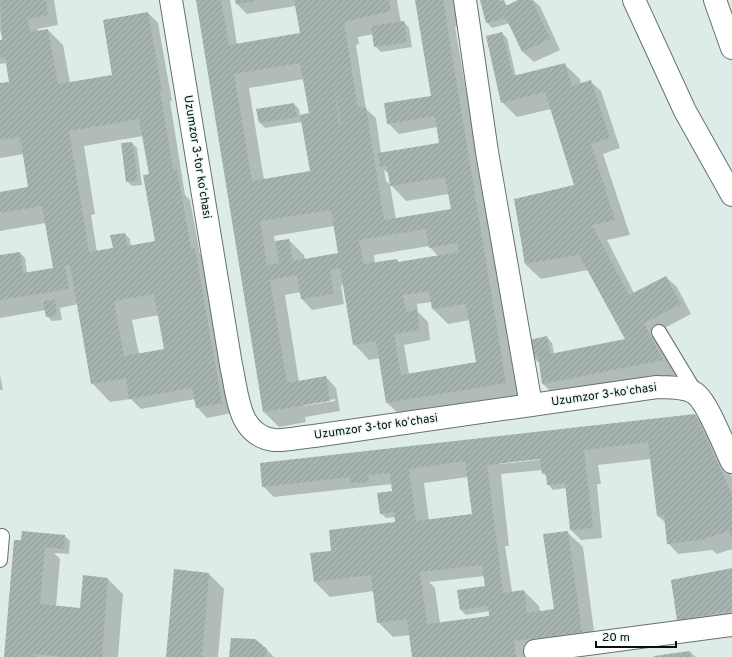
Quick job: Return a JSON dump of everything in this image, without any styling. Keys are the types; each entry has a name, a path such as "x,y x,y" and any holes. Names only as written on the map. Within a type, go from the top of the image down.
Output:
{"street":[{"name":"Uzumzor 3-tor koʻchasi","path":"171,0 231,365 244,419 252,431 260,437 275,440 314,436 531,405"},
{"path":"465,0 487,152 531,405"},
{"path":"634,0 685,111 732,195"},
{"path":"715,0 732,48"},
{"name":"Uzumzor 3-koʻchasi","path":"531,405 657,387 680,388 697,395"},
{"path":"697,395 707,411 732,462"},
{"path":"535,651 732,625"}],"lane":[{"path":"659,332 697,395"},
{"path":"0,560 2,536"}],"building":[{"path":"0,0 46,0 48,15 28,19 30,32 48,29 58,84 112,75 103,20 148,12 162,91 160,91 173,169 177,169 191,248 195,248 222,403 196,408 192,388 129,399 126,378 91,384 70,265 65,266 69,289 0,300 0,255 20,252 23,273 53,268 42,206 0,213 0,192 28,187 20,137 0,140 0,83 9,82 5,57 0,58 0,40 2,40","holes":["139,119 149,174 143,175 155,241 127,246 125,233 110,235 113,248 89,252 69,131","154,294 164,349 124,356 114,301"]},
{"path":"196,0 221,0 229,45 300,33 294,0 389,0 391,11 344,22 358,108 366,107 384,220 451,209 445,177 390,186 387,166 380,167 378,153 439,143 435,116 387,124 384,103 431,96 415,0 443,0 506,383 386,403 376,341 353,345 340,268 330,270 334,294 301,299 297,275 270,280 287,383 326,376 330,401 263,412","holes":["300,63 309,113 300,115 310,171 252,181 234,74","333,79 341,126 340,127","331,210 338,253 293,261 289,239 275,241 279,263 267,265 260,221","426,229 429,248 457,243 459,252 398,262 397,259 364,264 359,240","429,291 432,309 466,304 476,362 401,375 394,334 420,330 417,310 406,312 403,295"]},
{"path":"235,0 256,0 256,1 236,4"},
{"path":"480,0 498,0 498,2 504,0 506,6 518,0 532,0 550,39 522,52 506,18 486,23"},
{"path":"404,21 407,42 374,47 371,26"},
{"path":"502,32 513,76 565,63 572,86 591,80 610,138 591,144 615,220 592,225 629,295 666,276 681,304 644,323 663,360 542,384 538,356 532,357 529,340 547,336 550,354 625,339 579,255 525,264 514,199 574,185 545,92 501,103 486,36"},
{"path":"294,103 297,117 259,123 256,109"},
{"path":"132,142 138,180 126,182 121,143"},
{"path":"55,300 57,315 46,317 43,301"},
{"path":"695,414 732,494 732,540 729,531 701,540 667,544 664,515 657,516 648,442 584,450 593,528 570,530 565,483 547,485 546,473 542,474 540,459 487,465 503,593 524,590 527,613 554,609 543,534 568,531 582,632 514,641 516,657 412,657 407,619 377,623 371,575 314,582 310,553 331,551 329,530 395,522 394,512 380,514 377,493 392,491 390,473 368,475 369,482 351,483 350,477 262,487 260,463","holes":["465,461 472,514 416,521 409,469","482,565 485,586 457,590 460,610 488,606 489,616 427,624 420,572"]},
{"path":"22,531 65,535 64,549 45,547 40,604 80,608 83,575 108,578 102,657 63,657 34,654 34,657 4,657 14,540 21,540"},
{"path":"732,568 732,611 677,620 671,580"},
{"path":"174,569 209,573 202,657 166,657"},
{"path":"231,638 255,639 267,649 266,657 229,657"},
{"path":"690,651 691,657 654,657 654,656"}]}
